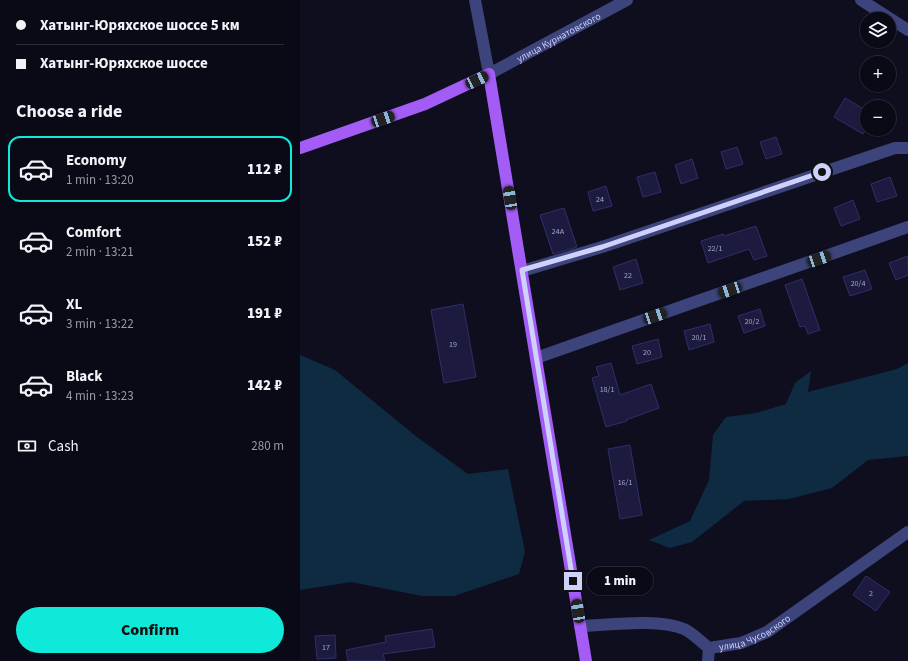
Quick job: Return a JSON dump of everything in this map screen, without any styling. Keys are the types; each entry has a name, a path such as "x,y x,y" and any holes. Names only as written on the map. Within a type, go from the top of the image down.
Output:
{"main road":[{"path":"300,148 425,104 489,74 586,661"}],"street":[{"path":"475,0 489,74"},
{"name":"улица Курнатовского","path":"489,74 627,0"},
{"path":"861,0 908,30"},
{"path":"522,270 602,247 895,148 908,148"},
{"path":"536,358 908,227"},
{"name":"улица Чусовского","path":"580,626 644,623 671,625 686,630 709,648 741,643 767,632 908,532"},
{"path":"708,661 709,648"}],"water":[{"path":"300,355 335,370 417,437 468,474 508,469 525,552 519,574 454,596 422,596 351,582 300,590"},
{"path":"908,363 908,456 868,460 832,488 789,499 744,501 692,542 670,548 649,540 690,521 709,480 713,435 726,417 756,413 786,404 795,383 811,371 808,392 897,369"}],"building":[{"path":"845,98 860,107 860,132 834,117"},
{"path":"776,137 782,154 766,159 760,142"},
{"path":"737,147 743,164 726,169 721,152"},
{"path":"692,159 698,178 681,184 675,165"},
{"path":"655,172 661,192 643,197 637,177"},
{"path":"890,177 897,196 877,202 871,184"},
{"path":"606,186 612,206 593,211 588,192"},
{"path":"853,200 860,219 841,226 834,208"},
{"path":"564,208 577,247 553,254 540,215"},
{"path":"756,226 767,256 754,260 749,249 708,263 701,241 723,234 724,236"},
{"path":"908,256 908,275 896,280 889,263"},
{"path":"636,259 643,283 620,290 613,267"},
{"path":"865,270 872,289 850,296 843,277"},
{"path":"802,279 820,330 808,334 805,326 800,327 785,285"},
{"path":"463,304 476,377 444,383 431,310"},
{"path":"760,309 765,326 744,333 738,316"},
{"path":"710,324 714,342 689,350 684,331"},
{"path":"658,339 662,357 637,364 632,346"},
{"path":"611,363 620,395 651,384 659,408 626,420 627,421 606,427 592,378 599,376 596,367"},
{"path":"630,445 642,515 620,519 608,449"},
{"path":"866,576 890,592 876,611 853,595"},
{"path":"432,629 435,647 383,654 385,661 348,661 346,650 386,642 385,636"},
{"path":"335,635 336,658 317,659 315,636"}],"route":[{"path":"573,581 522,270 602,247 822,172"}]}
